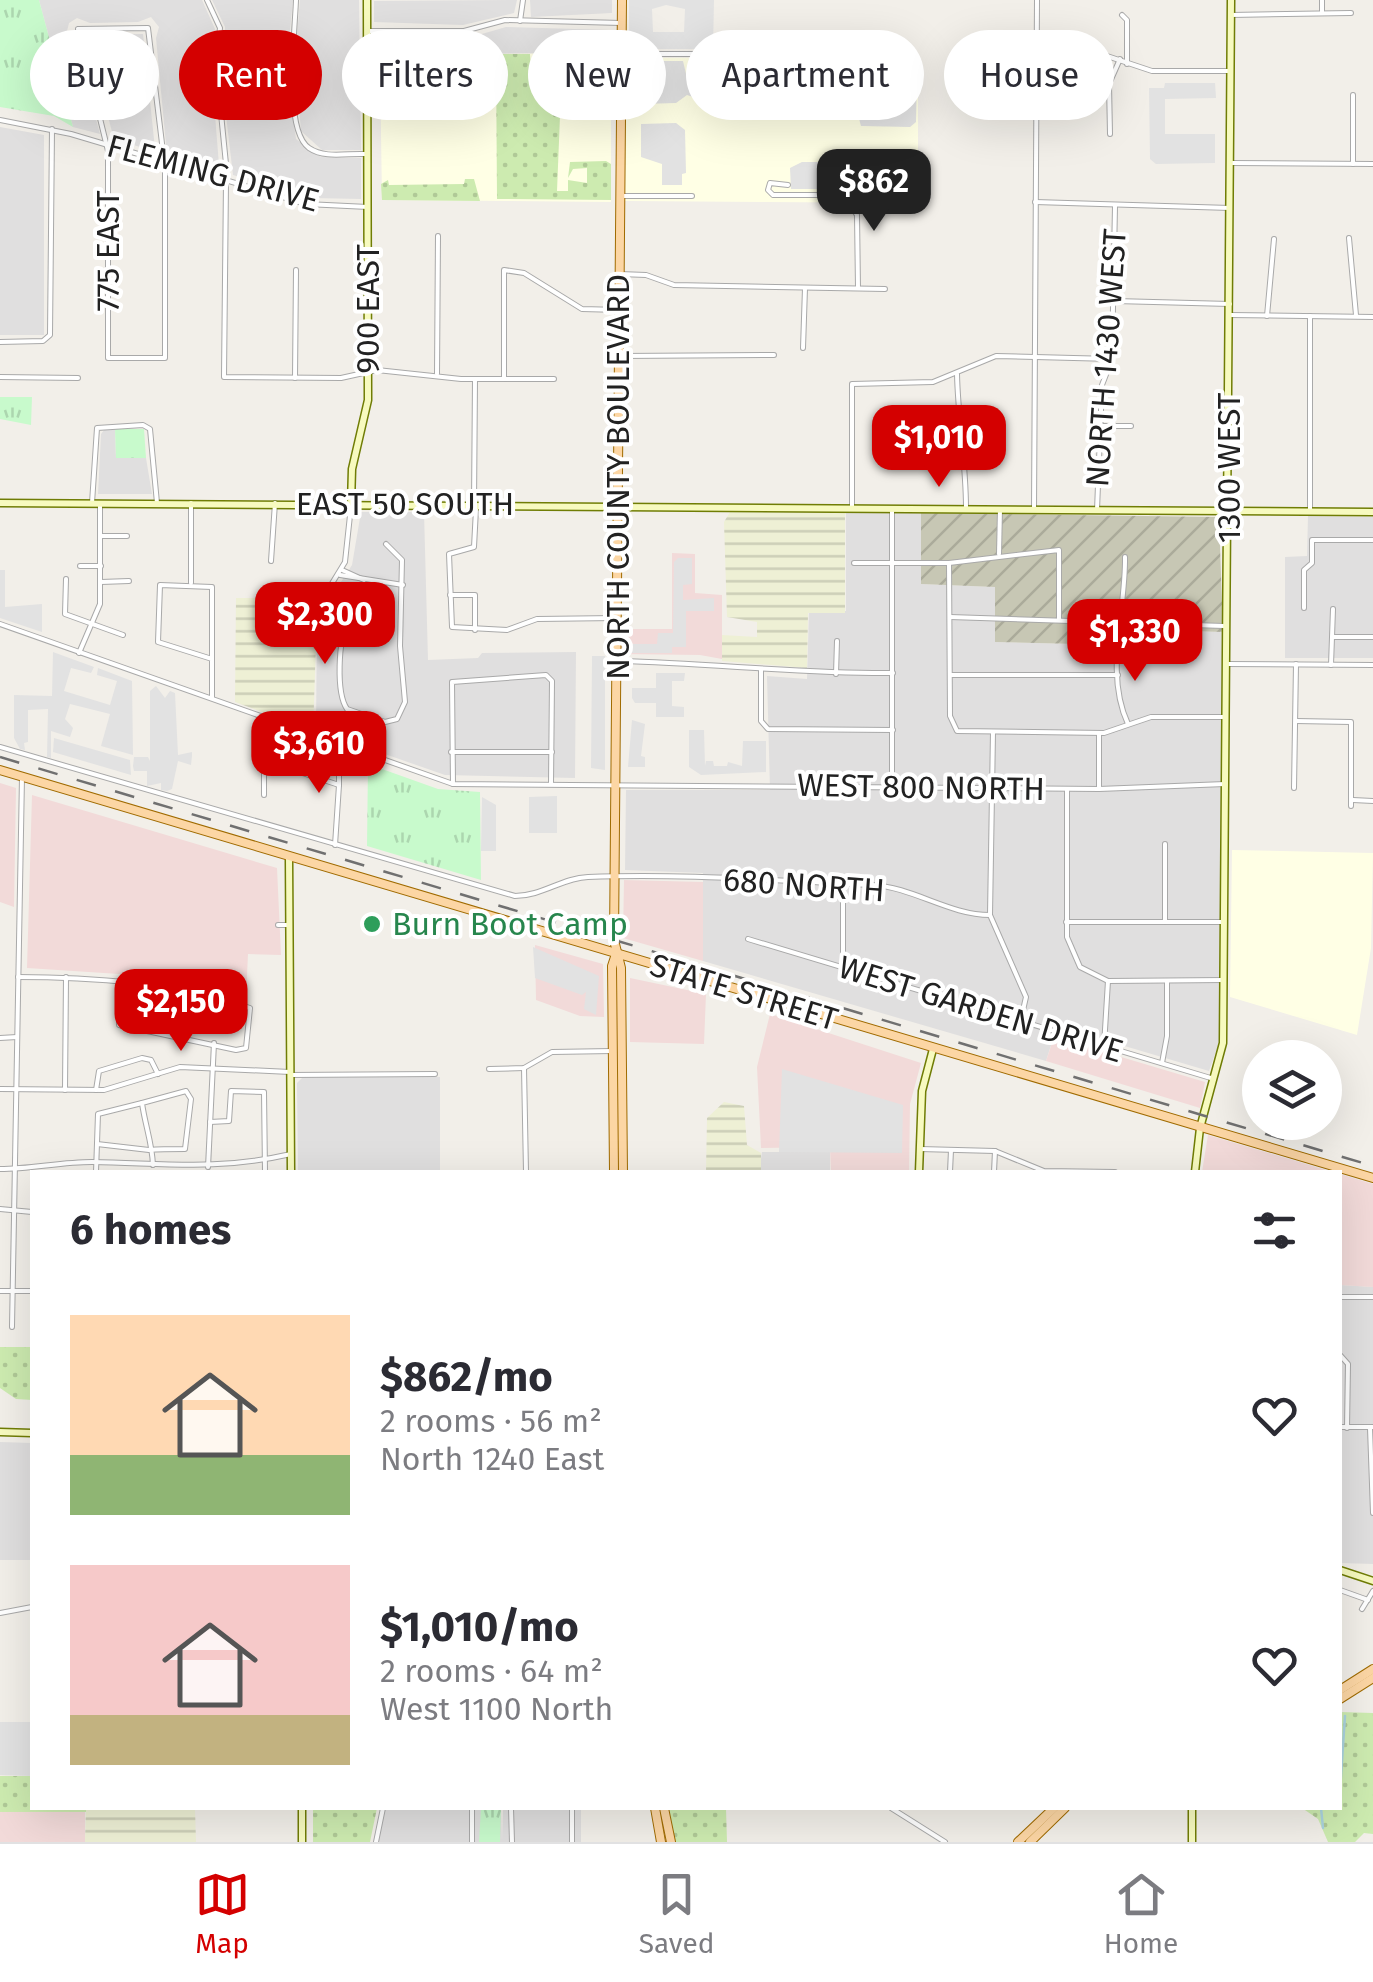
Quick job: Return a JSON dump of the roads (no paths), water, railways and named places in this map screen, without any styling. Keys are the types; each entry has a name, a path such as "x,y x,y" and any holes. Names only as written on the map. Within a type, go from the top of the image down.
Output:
{"main road":[{"name":"NORTH COUNTY BOULEVARD","path":"622,0 622,30"},
{"name":"NORTH COUNTY BOULEVARD","path":"614,1170 612,966 616,954 621,120"},
{"name":"STATE STREET","path":"0,770 1373,1178"},
{"name":"NORTH COUNTY BOULEVARD","path":"616,954 621,968 623,1170"},
{"path":"1342,1689 1373,1669"},
{"path":"1342,1698 1373,1678"},
{"path":"655,1810 661,1842"},
{"path":"664,1810 671,1842"},
{"path":"1018,1842 1052,1810"},
{"path":"1030,1842 1063,1810"}],"street":[{"path":"207,0 220,30"},
{"path":"296,0 291,59 298,132 316,152 369,155"},
{"name":"900 EAST","path":"367,0 368,30"},
{"path":"520,22 523,0"},
{"path":"1036,0 1036,30"},
{"name":"1300 WEST","path":"1195,1170 1200,1128 1223,1051 1231,0"},
{"path":"1322,0 1322,12"},
{"path":"1231,15 1351,13"},
{"path":"1122,14 1127,20 1128,64"},
{"path":"470,30 497,21 622,24"},
{"name":"775 EAST","path":"148,28 163,162 165,358 108,358 107,144 78,29 148,28"},
{"path":"1114,58 1152,71 1231,71"},
{"path":"1110,134 1109,84 1120,60"},
{"path":"1353,95 1353,164"},
{"name":"FLEMING DRIVE","path":"0,120 107,144 312,206 369,207"},
{"path":"222,120 226,164"},
{"name":"900 EAST","path":"318,608 341,573 351,539 352,469 367,411 369,120"},
{"path":"1034,509 1035,120"},
{"path":"0,342 48,340 52,129"},
{"path":"1231,163 1373,164"},
{"path":"226,181 224,378 368,372 554,379"},
{"path":"788,185 770,182 768,190 773,195 844,195 857,215 858,288"},
{"path":"620,196 692,196"},
{"path":"1034,202 1230,208"},
{"name":"NORTH 1430 WEST","path":"1097,510 1102,385 1112,359 1116,206"},
{"path":"437,374 438,236"},
{"path":"1350,238 1356,315"},
{"path":"1267,316 1274,239"},
{"path":"296,270 296,378"},
{"path":"504,379 504,270 524,273 582,309 620,310"},
{"path":"620,274 646,275 674,285 886,289"},
{"path":"803,348 805,288"},
{"path":"1115,301 1230,304"},
{"path":"1230,316 1373,317"},
{"path":"1310,316 1310,511"},
{"path":"620,356 774,355"},
{"path":"852,508 852,384 933,382 996,356 1112,359"},
{"path":"956,374 958,428 965,446 966,508"},
{"path":"0,377 78,378"},
{"path":"475,379 474,547 450,552 452,627 506,630 538,618 617,618"},
{"path":"80,652 100,604 97,428 142,424 150,429 157,503"},
{"path":"1102,426 1131,426"},
{"name":"EAST 50 SOUTH","path":"0,503 1373,512"},
{"path":"190,583 191,503"},
{"path":"271,561 275,504"},
{"path":"892,508 892,787"},
{"path":"1000,509 1000,554"},
{"path":"100,536 127,536"},
{"path":"1304,608 1304,570 1312,563 1312,540 1373,540"},
{"path":"371,582 371,596 344,632 342,698 347,709 378,720 397,718 405,706 403,585 401,556 386,544"},
{"path":"854,563 950,564 1000,554 1059,550 1058,620"},
{"path":"1125,556 1126,600 1120,620 1118,701 1128,724"},
{"path":"950,564 953,726 964,733 1099,733 1151,717 1225,717"},
{"path":"80,566 101,566"},
{"path":"341,573 371,582 403,585"},
{"path":"66,579 66,614 123,635"},
{"path":"101,582 129,582"},
{"path":"212,659 157,640 160,584 212,587 212,659 212,698"},
{"path":"450,594 475,596 475,630"},
{"path":"1331,665 1333,609"},
{"path":"950,617 1228,626"},
{"name":"WEST 800 NORTH","path":"0,624 453,784 1067,789 1225,784"},
{"path":"1332,637 1373,637"},
{"path":"836,674 837,641"},
{"path":"616,661 696,662 836,674 894,673"},
{"path":"1227,664 1373,665"},
{"path":"1294,788 1296,664"},
{"path":"762,669 761,721 768,729 893,730"},
{"path":"950,674 1118,675"},
{"path":"453,784 452,682 506,675 550,676 552,785"},
{"path":"264,795 269,720"},
{"path":"366,755 378,720"},
{"path":"1296,721 1351,722 1351,803 1373,800"},
{"path":"993,732 990,915 1026,997 1021,1021"},
{"path":"1099,733 1099,789"},
{"name":"680 NORTH","path":"0,748 515,896 534,895 574,879 616,876 878,886 970,915 990,915"},
{"path":"452,752 552,752"},
{"path":"264,760 339,785"},
{"path":"335,845 340,827 339,773"},
{"path":"12,1327 22,777"},
{"path":"1067,789 1066,922 1076,962 1091,976 1108,981 1224,980"},
{"path":"1165,844 1165,922"},
{"path":"289,858 291,1170"},
{"path":"843,885 843,969"},
{"path":"1066,922 1224,922"},
{"path":"278,925 289,925"},
{"name":"WEST GARDEN DRIVE","path":"748,939 1214,1079"},
{"path":"18,976 119,981 250,1008 246,1048 236,1050 118,1025 119,981"},
{"path":"65,1090 66,978"},
{"path":"1104,1046 1108,981"},
{"path":"1162,1063 1167,1036 1166,981"},
{"path":"0,1038 17,1038"},
{"path":"208,1167 214,1043"},
{"path":"919,1170 922,1091 933,1049"},
{"path":"489,1069 524,1068 552,1052 612,1052"},
{"path":"96,1090 101,1070 142,1058 151,1060 158,1074"},
{"path":"0,1089 96,1090 124,1086 180,1068 436,1074"},
{"path":"524,1068 526,1170"},
{"path":"96,1170 97,1144 100,1112 178,1091 190,1093 189,1144 185,1149 97,1144"},
{"path":"210,1122 229,1121 231,1091 264,1092 264,1170"},
{"path":"142,1103 152,1167"},
{"path":"920,1149 995,1151 1042,1170"},
{"path":"950,1170 951,1150"},
{"path":"994,1170 995,1151"},
{"path":"0,1169 96,1162 208,1167 291,1154"},
{"path":"0,1209 30,1212"},
{"path":"0,1291 30,1291"},
{"path":"1342,1296 1373,1297"},
{"path":"1343,1357 1343,1428 1372,1428 1373,1513"},
{"path":"0,1432 30,1433"},
{"path":"1342,1571 1373,1581"},
{"path":"1362,1609 1373,1590"},
{"path":"1342,1591 1368,1600"},
{"path":"0,1613 30,1608"},
{"path":"302,1810 302,1842"},
{"path":"376,1842 384,1810"},
{"path":"472,1810 472,1842"},
{"path":"511,1810 512,1842"},
{"path":"572,1810 572,1842"},
{"path":"894,1810 942,1841"},
{"path":"1192,1810 1192,1842"}],"waterway":[{"path":"1342,1761 1345,1716"},
{"path":"1321,1810 1323,1828"}],"railway":[{"path":"0,757 1373,1166"}],"place":[{"name":"Burn Boot Camp","path":"372,924"}]}
